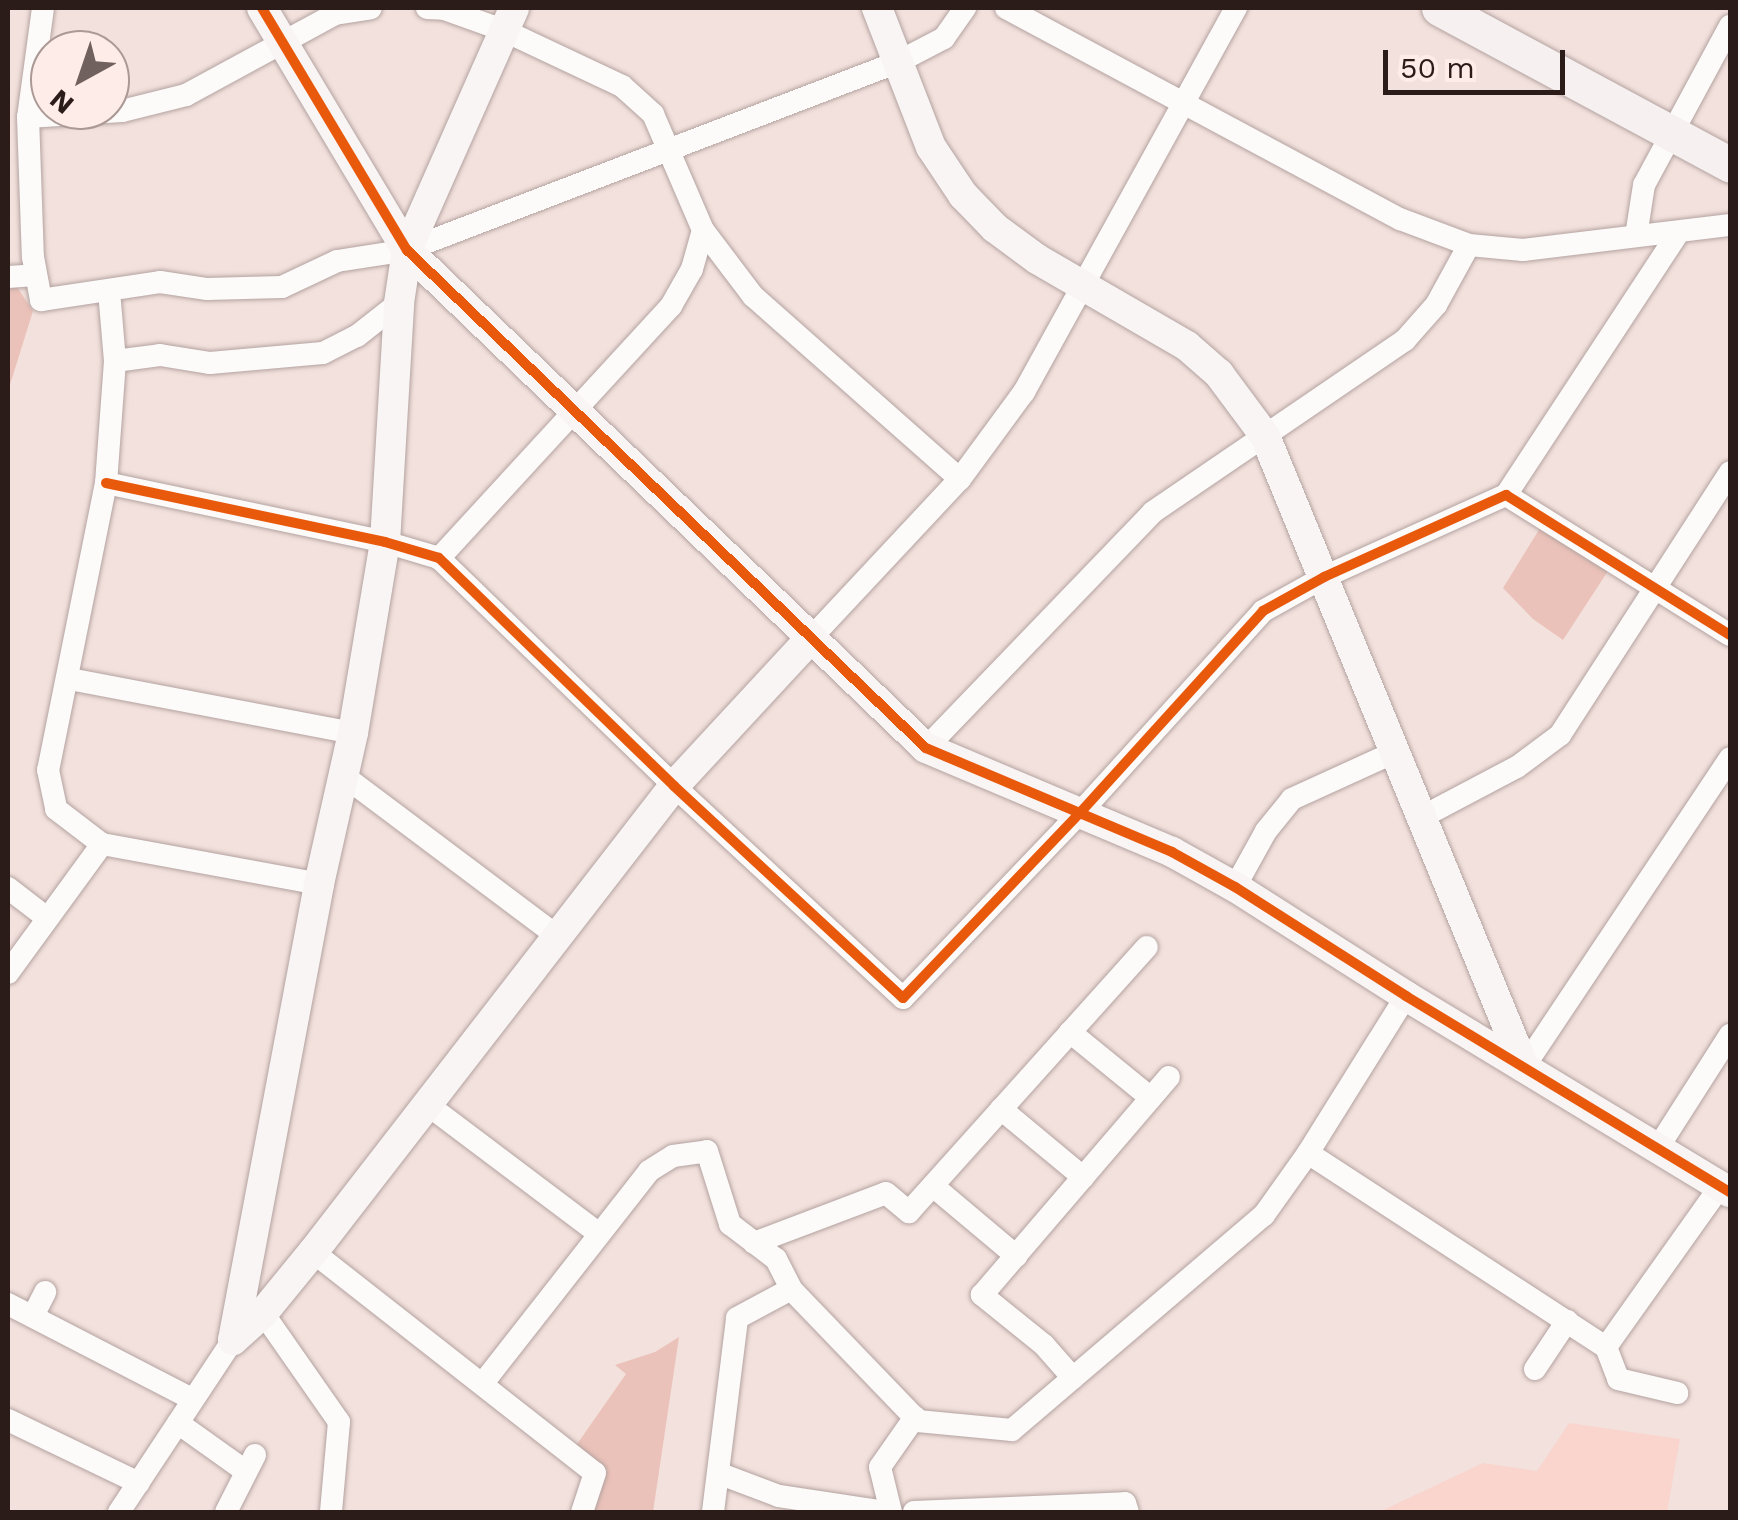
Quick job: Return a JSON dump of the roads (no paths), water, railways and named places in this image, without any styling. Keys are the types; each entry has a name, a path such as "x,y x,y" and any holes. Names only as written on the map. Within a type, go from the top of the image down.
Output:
{"main road":[{"path":"1439,8 1730,164"}],"street":[{"path":"44,8 28,117 35,274 41,300 160,282 207,289 282,287 308,278 336,261 407,250 898,62 944,38 965,8"},
{"path":"262,8 407,250 926,748 1172,852 1726,1188 1606,1347"},
{"path":"28,117 122,111 186,94 284,43 332,11 371,8"},
{"path":"426,8 509,19 622,86 654,114 703,230 753,296 960,479"},
{"path":"877,8 932,148 962,195 995,228 1084,289 1187,346 1219,374 1265,436 1524,1067"},
{"path":"1006,8 1400,218 1469,245 1522,250 1730,224"},
{"path":"119,1512 233,1340 263,1313 313,1252 674,786 960,479 1024,392 1236,8"},
{"path":"233,1340 319,884 353,732 386,542 400,303 407,250 509,19"},
{"path":"1636,236 1644,185 1730,26"},
{"path":"439,558 671,306 692,270 703,230"},
{"path":"106,483 386,542 439,558 674,786 903,998 1079,814 1264,610 1324,577 1506,495 1678,233"},
{"path":"926,748 1153,512 1405,340 1436,305 1469,245"},
{"path":"8,277 35,274"},
{"path":"109,291 115,361 106,483 70,679 48,770 56,808 102,844 319,884"},
{"path":"115,361 160,355 210,363 322,353 357,336 400,303"},
{"path":"1422,817 1517,766 1560,735 1730,472"},
{"path":"1506,495 1730,634"},
{"path":"70,679 353,732"},
{"path":"1234,887 1266,831 1292,799 1395,752"},
{"path":"1524,1067 1730,758"},
{"path":"344,776 556,935"},
{"path":"8,973 102,844"},
{"path":"8,888 48,918"},
{"path":"754,1243 886,1193 909,1212 1147,947"},
{"path":"484,1383 649,1172 673,1156 707,1150 730,1224 776,1259 791,1289 915,1417 1012,1430 1264,1215 1308,1153 1406,996"},
{"path":"1070,1032 1151,1098"},
{"path":"1659,1146 1730,1036"},
{"path":"1073,1378 1044,1345 982,1296 1169,1077"},
{"path":"428,1105 598,1233"},
{"path":"1002,1109 1083,1177"},
{"path":"1308,1153 1606,1347 1618,1379 1678,1393"},
{"path":"933,1186 1016,1256"},
{"path":"313,1252 595,1472 582,1512"},
{"path":"712,1512 737,1318 791,1289"},
{"path":"33,1316 45,1292"},
{"path":"8,1304 192,1399"},
{"path":"263,1313 339,1422 331,1512"},
{"path":"1535,1369 1567,1322"},
{"path":"718,1473 779,1496 888,1512 880,1467 915,1417"},
{"path":"8,1420 140,1483"},
{"path":"178,1423 250,1462 226,1512"},
{"path":"914,1512 1124,1503 1128,1512"}]}
